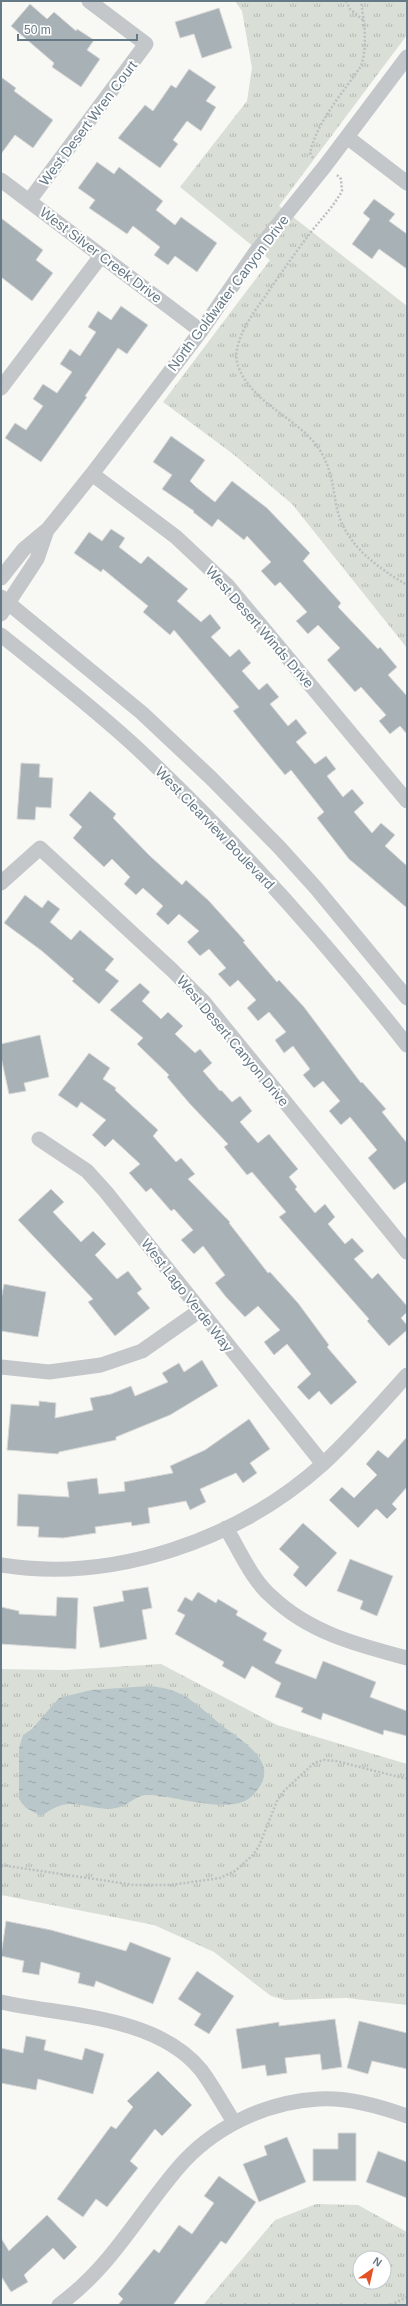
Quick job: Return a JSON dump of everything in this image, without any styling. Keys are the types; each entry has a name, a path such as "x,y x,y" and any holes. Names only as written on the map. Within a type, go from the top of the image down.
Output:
{"street":[{"name":"West Desert Wren Court","path":"29,201 146,44 89,1"},
{"name":"North Goldwater Canyon Drive","path":"1,578 24,549 48,529 92,474 200,331 255,253 325,166 407,58"},
{"path":"347,137 407,183"},
{"name":"West Silver Creek Drive","path":"1,180 200,331"},
{"path":"1,388 102,256"},
{"name":"West Desert Winds Drive","path":"92,474 176,537 228,586 407,801"},
{"name":"North Goldwater Canyon Drive","path":"3,604 37,559 48,529"},
{"path":"3,604 137,708 211,778 279,847 316,888 407,998"},
{"name":"West Clearview Boulevard","path":"1,635 138,749 199,810 298,915 407,1045"},
{"name":"West Desert Canyon Drive","path":"1,883 40,848 172,970 203,1001 407,1252"},
{"name":"West Lago Verde Way","path":"39,1139 87,1171 106,1192 199,1311 323,1464"},
{"path":"1,1367 49,1372 101,1365 142,1351 199,1311"},
{"path":"1,1565 66,1569 122,1563 171,1550 226,1528 276,1498 323,1464 407,1375"},
{"path":"226,1528 252,1572 271,1597 296,1616 328,1634 407,1658"},
{"path":"1,2002 99,2018 163,2039 201,2070 234,2122"},
{"path":"59,2305 93,2276 114,2253 178,2168 201,2145 234,2122 280,2106 318,2099 371,2104 407,2116"}],"path":[{"path":"346,1 350,9 363,20"},
{"path":"361,1 364,58 322,124 310,153 312,157 341,179 342,191 288,263 251,317 237,349 237,362 241,373 249,385 263,400 308,437 321,452 329,469 342,527 351,540 364,556 407,585"},
{"path":"1,1865 134,1885 202,1882 220,1878 235,1871 253,1855 259,1846 277,1801 284,1791 314,1763 324,1760 336,1761 407,1779"},
{"path":"391,2305 407,2297"}],"green space":[{"path":"235,1 407,1 407,35 279,206 407,306 407,648 292,504 233,454 163,402 270,260 180,187 247,101 252,68 242,11"},
{"path":"161,1664 277,1725 407,1764 407,2005 346,1998 285,2000 271,1996 214,1952 154,1925 1,1895 1,1669 64,1670"},
{"path":"316,2204 358,2205 407,2232 407,2305 203,2305 275,2220"}],"water":[{"path":"149,1686 182,1694 251,1748 263,1765 264,1775 261,1785 252,1796 243,1802 230,1805 216,1805 146,1795 138,1797 116,1808 102,1809 69,1804 57,1807 41,1816 26,1808 19,1799 19,1748 23,1735 32,1729 59,1698 91,1690"}],"building":[{"path":"30,4 47,19 54,12 76,31 77,29 94,40 87,50 100,59 81,87 52,67 54,63 11,26"},
{"path":"219,8 232,48 202,58 194,34 180,38 175,22"},
{"path":"189,69 216,87 206,101 216,107 201,131 187,121 173,140 178,144 160,168 118,138 145,105 153,111 171,85 176,88"},
{"path":"1,77 16,88 14,91 53,120 33,148 15,135 1,154"},
{"path":"97,162 114,174 119,167 163,201 156,210 175,225 181,217 217,243 197,272 175,256 168,265 154,255 160,247 133,226 127,234 89,208 95,200 78,188"},
{"path":"374,199 395,214 389,221 407,234 407,269 379,249 372,259 352,244 370,219 363,213"},
{"path":"1,218 43,250 36,260 53,273 32,301 1,277"},
{"path":"121,306 148,325 127,354 118,348 85,396 87,397 41,462 5,438 15,423 26,430 43,406 33,399 43,384 57,393 72,372 60,364 70,349 80,356 96,332 88,327 98,311 111,320"},
{"path":"171,436 205,460 190,481 196,487 215,502 232,481 267,508 310,553 303,561 341,603 338,607 378,649 380,647 397,667 388,675 407,696 407,734 400,726 390,734 379,721 386,715 361,687 355,692 327,660 340,648 318,625 308,634 296,621 307,612 280,582 275,586 261,571 271,562 247,536 244,540 218,519 212,527 193,512 194,511 162,489 172,475 153,462"},
{"path":"111,529 125,538 119,547 141,564 148,556 188,589 177,601 201,622 210,614 221,628 211,637 230,657 239,649 251,663 242,671 259,690 267,683 279,697 270,704 288,726 296,719 307,733 296,742 315,764 326,756 336,769 327,776 343,797 352,789 364,803 354,812 372,833 381,823 395,835 385,846 407,866 407,908 349,859 317,818 324,812 291,770 285,775 233,711 239,707 174,630 170,635 143,612 148,606 103,569 101,572 74,553 89,532 102,541"},
{"path":"21,763 40,764 39,777 53,778 51,808 36,807 35,820 17,819"},
{"path":"90,791 116,814 113,818 150,856 182,885 186,880 209,901 245,941 243,942 277,982 279,980 304,1007 361,1083 362,1082 386,1109 382,1112 407,1143 407,1181 394,1190 368,1158 377,1150 350,1117 341,1125 329,1111 340,1101 323,1081 314,1088 303,1075 310,1069 293,1046 284,1053 275,1040 286,1032 269,1012 258,1021 247,1008 256,1000 238,980 230,987 218,974 226,968 209,949 200,956 187,942 199,931 179,914 168,925 156,914 163,906 143,888 136,895 124,884 130,877 112,859 104,867 73,838 82,827 69,815"},
{"path":"25,895 42,908 48,900 60,909 50,922 71,940 80,930 114,959 105,970 119,981 99,1004 72,981 74,979 42,951 4,923"},
{"path":"140,983 150,992 142,1001 161,1019 168,1012 183,1026 175,1034 195,1053 200,1049 212,1063 203,1071 220,1091 221,1090 232,1102 240,1096 252,1111 240,1122 258,1143 269,1134 298,1169 289,1177 297,1187 295,1189 315,1213 325,1204 335,1217 328,1224 345,1244 352,1238 364,1251 354,1259 372,1279 378,1273 407,1306 407,1312 401,1318 407,1325 407,1330 389,1346 367,1321 369,1319 279,1217 286,1212 252,1172 247,1175 224,1147 228,1144 190,1104 167,1077 169,1075 137,1044 143,1038 110,1010"},
{"path":"40,1035 49,1077 24,1083 26,1091 9,1094 1,1057 1,1044"},
{"path":"89,1053 110,1068 103,1079 116,1088 115,1090 158,1130 153,1136 176,1162 181,1158 195,1174 188,1179 230,1222 229,1223 268,1273 270,1272 298,1303 329,1345 327,1347 357,1382 331,1405 319,1391 309,1400 297,1387 311,1374 287,1344 274,1355 264,1342 280,1330 258,1306 245,1317 226,1297 215,1283 225,1275 203,1246 194,1254 181,1240 193,1230 174,1209 171,1211 151,1188 146,1192 129,1173 140,1164 113,1139 105,1147 92,1135 106,1120 81,1102 77,1108 58,1095"},
{"path":"51,1189 64,1202 53,1212 81,1242 93,1231 106,1244 95,1255 117,1279 128,1271 142,1289 137,1293 150,1308 115,1336 88,1302 93,1299 18,1220"},
{"path":"4,1284 46,1292 38,1337 1,1331 1,1300"},
{"path":"202,1360 218,1386 170,1415 116,1437 116,1440 59,1452 58,1454 7,1450 11,1404 39,1406 39,1401 56,1403 55,1418 93,1410 90,1398 111,1394 131,1386 135,1396 168,1382 162,1373 179,1363 184,1372"},
{"path":"249,1419 270,1449 250,1463 257,1473 243,1483 236,1473 200,1489 206,1502 190,1510 186,1501 148,1508 150,1523 132,1526 131,1522 95,1527 96,1533 63,1538 38,1537 39,1527 17,1526 18,1494 69,1497 67,1482 97,1478 99,1494 125,1491 124,1482 173,1473 170,1466 205,1450"},
{"path":"407,1437 407,1487 392,1504 397,1509 387,1519 377,1509 358,1528 329,1500 342,1487 354,1498 377,1475 366,1464 378,1450 388,1458"},
{"path":"303,1523 337,1553 306,1587 293,1575 299,1567 279,1549"},
{"path":"350,1559 393,1576 377,1616 360,1609 363,1601 337,1591"},
{"path":"148,1587 152,1608 142,1610 147,1639 100,1648 93,1607 124,1601 122,1591"},
{"path":"198,1592 216,1603 218,1599 238,1611 236,1615 267,1633 263,1640 282,1650 275,1663 316,1679 323,1661 376,1682 370,1697 407,1711 407,1736 384,1730 383,1735 323,1713 321,1720 301,1712 303,1708 275,1697 281,1683 252,1666 245,1679 222,1666 224,1662 175,1634 185,1615 177,1611 185,1597 192,1601"},
{"path":"57,1597 78,1598 76,1649 1,1644 1,1607 19,1611 19,1614 56,1616"},
{"path":"6,1921 51,1930 126,1951 130,1942 171,1958 153,2004 96,1981 94,1987 78,1983 80,1973 41,1962 39,1975 22,1972 24,1961 1,1956"},
{"path":"197,1971 234,1996 209,2034 194,2025 201,2014 178,1999"},
{"path":"335,2019 342,2067 322,2070 320,2054 285,2058 287,2073 267,2076 265,2065 242,2069 236,2029 279,2022 279,2026"},
{"path":"359,2021 407,2033 407,2069 372,2061 368,2074 347,2068"},
{"path":"26,2036 46,2040 44,2050 82,2060 85,2048 104,2054 93,2094 38,2079 36,2090 1,2083 1,2048 23,2053"},
{"path":"158,2071 192,2105 162,2136 155,2129 130,2161 138,2168 107,2207 96,2199 83,2217 57,2199 111,2126 116,2129 133,2107 127,2101"},
{"path":"338,2133 356,2133 356,2181 313,2181 313,2149 338,2149"},
{"path":"287,2137 306,2182 259,2202 243,2164 267,2155 264,2146"},
{"path":"378,2151 407,2162 407,2198 366,2182"},
{"path":"219,2176 256,2202 226,2244 221,2241 173,2305 118,2305 123,2299 118,2294 154,2249 159,2253 179,2225 192,2234 214,2203 204,2196"},
{"path":"47,2215 77,2247 64,2260 53,2248 24,2275 28,2282 11,2292 1,2276 1,2238 9,2251"}]}
